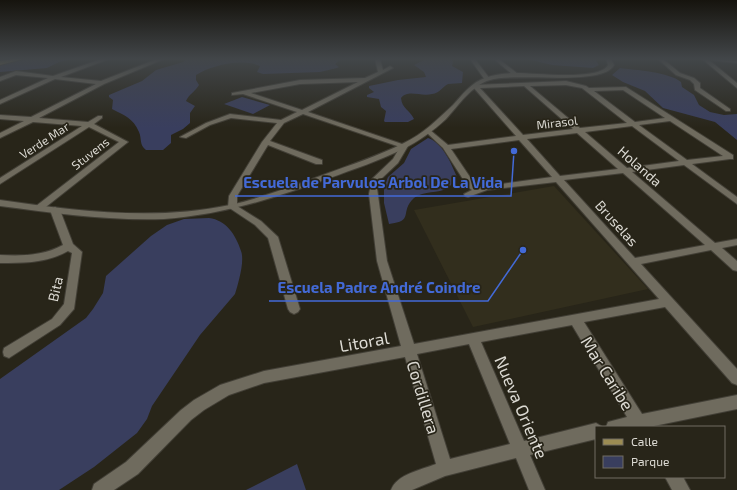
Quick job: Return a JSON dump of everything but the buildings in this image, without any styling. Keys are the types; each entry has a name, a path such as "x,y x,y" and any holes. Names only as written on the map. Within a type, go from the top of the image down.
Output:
{"street":[{"path":"0,102 44,82"},
{"path":"93,82 102,83"},
{"path":"0,136 105,82"},
{"path":"234,94 305,82"},
{"path":"232,207 233,196 266,142 282,122 364,82"},
{"path":"0,203 82,214 167,215 200,213 260,200 404,146 428,131 482,82"},
{"path":"696,82 697,89 728,110"},
{"path":"478,84 498,87 571,84 589,90 737,201"},
{"name":"Bruselas","path":"478,84 521,138 737,379"},
{"name":"Holanda","path":"526,85 737,267"},
{"path":"468,194 478,190 730,157 624,88 589,90"},
{"path":"243,92 404,146"},
{"path":"0,116 88,124"},
{"name":"Verde Mar","path":"0,182 100,116"},
{"path":"184,137 208,124 230,116 282,122"},
{"name":"Mirasol","path":"446,147 672,119"},
{"name":"Stuvens","path":"40,208 124,142 88,124"},
{"path":"428,131 446,147 471,185 478,190"},
{"path":"266,142 280,146 319,162"},
{"name":"Cordillera","path":"404,146 394,163 379,174 373,188 382,261 445,468"},
{"path":"232,207 258,223 273,237 294,309"},
{"name":"Bita","path":"9,352 56,322 70,306 77,252 69,246 55,210"},
{"path":"633,262 737,242"},
{"path":"0,259 35,259 50,255 69,246"},
{"name":"Litoral","path":"100,490 132,468 186,415 225,390 264,377 668,302"},
{"name":"Mar Caribe","path":"575,319 640,424"},
{"name":"Nueva Oriente","path":"473,339 537,490"},
{"path":"622,426 640,424 737,402"},
{"path":"399,490 406,484 445,468 595,431"},
{"path":"675,478 682,490"}],"shaded area":[{"path":"554,186 648,289 473,327 414,210"}],"green space":[{"path":"140,82 197,82 199,85 186,101 195,106 190,113 190,123 183,129 171,135 171,143 163,150 146,150 142,146 137,127 128,118 112,109 113,100 109,97 109,95"},
{"path":"389,82 462,82 448,84 437,92 428,95 404,95 401,98 403,105 414,119 408,122 385,122 386,111 381,107 379,99 367,97 367,95 374,92 369,88 369,86"},
{"path":"623,82 681,82 682,87 694,95 699,105 710,112 724,115 737,114 737,140 715,122 663,108 645,91"},
{"path":"242,97 270,105 253,114 224,104"},
{"path":"428,138 438,144 442,149 457,177 448,188 444,190 422,194 414,198 407,208 406,215 402,221 389,224 384,203 384,187 388,177 404,163 411,149"},
{"path":"184,219 215,219 230,229 241,251 242,266 235,294 200,335 152,406 147,419 137,433 94,467 59,490 0,490 0,379 86,318 103,293 106,276 151,236 167,225"},
{"path":"297,464 306,490 246,490"}],"place":[{"name":"Escuela de Parvulos Arbol De La Vida","path":"514,151"},
{"name":"Escuela Padre André Coindre","path":"523,250"}]}
